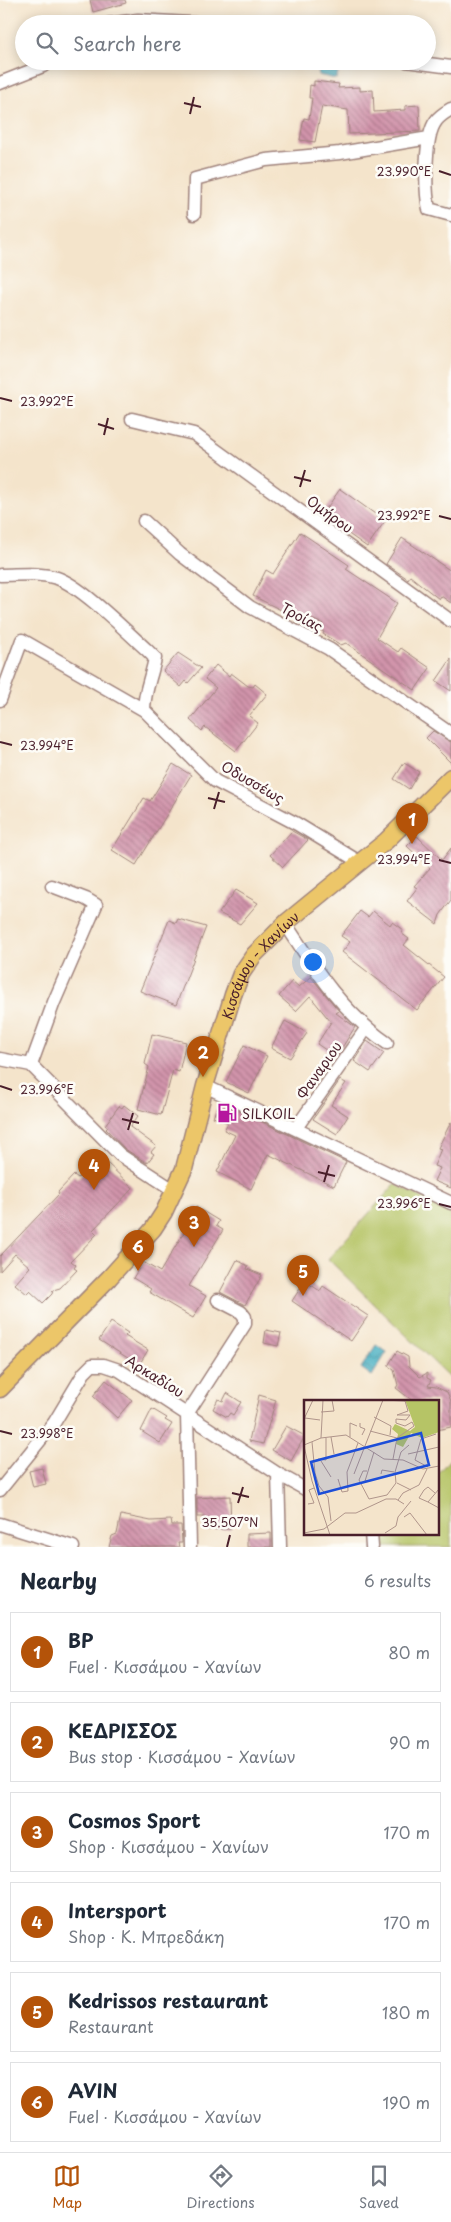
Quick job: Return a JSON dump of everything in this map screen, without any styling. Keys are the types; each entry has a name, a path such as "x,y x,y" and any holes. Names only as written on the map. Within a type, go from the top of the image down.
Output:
{"main road":[{"name":"Κισσάμου - Χανίων","path":"0,1389 109,1278 153,1229 175,1191 184,1170 205,1086 241,974 254,955 285,923 361,863 451,778"}],"street":[{"path":"436,65 451,67"},
{"path":"0,84 33,70"},
{"path":"451,109 435,121 429,138 426,195 429,208 451,215"},
{"path":"194,214 195,179 266,160 340,153 429,138"},
{"name":"Ομήρου","path":"132,419 194,434 451,621"},
{"name":"Τροίας","path":"144,520 180,554 250,607 329,649 451,734"},
{"path":"0,575 28,573 44,575 73,585 147,650 155,658 153,673 144,696 144,710"},
{"name":"Οδυσσέως","path":"0,700 22,640 144,710 215,781 297,824 361,863"},
{"path":"31,1065 54,1002 96,905 86,899 52,886"},
{"path":"285,923 324,984 366,1029 387,1043"},
{"name":"Φαναριου","path":"296,1128 366,1029"},
{"path":"0,1059 31,1065 120,1155 175,1191"},
{"path":"205,1086 451,1203"},
{"path":"190,1547 187,1414 245,1324 245,1317 241,1312 218,1300"},
{"name":"Αρκαδίου","path":"0,1490 54,1423 84,1373 92,1366 104,1365 118,1370 278,1474 304,1488"},
{"path":"278,1474 280,1547"},
{"path":"0,1524 47,1543 73,1547"},
{"path":"371,1534 372,1547"}],"green space":[{"path":"395,1184 451,1212 451,1379 328,1259"},
{"path":"451,1458 451,1547 378,1547 378,1540 383,1534 438,1534 438,1473"}],"water":[{"path":"319,70 339,71 336,79 318,75"},
{"path":"376,1345 387,1352 372,1376 361,1368"}],"building":[{"path":"90,0 125,0 126,3 93,12"},
{"path":"314,81 339,84 338,88 360,87 360,91 373,90 374,112 405,110 405,106 419,105 420,131 349,134 348,110 322,106 315,142 300,140 304,118 309,119 312,98 309,98 310,85 314,86"},
{"path":"340,489 385,521 367,547 322,515"},
{"path":"300,532 349,565 346,569 397,603 377,638 398,652 401,648 430,668 415,690 346,643 341,645 323,634 324,632 319,629 323,624 299,613 297,618 253,596 266,570 273,574"},
{"path":"402,538 451,571 451,603 441,596 439,599 410,576 408,579 386,564"},
{"path":"178,653 201,668 188,683 186,681 181,687 163,671"},
{"path":"451,659 451,691 436,681"},
{"path":"216,665 229,676 231,673 248,686 253,687 255,684 267,694 249,716 258,723 236,751 205,727 202,731 190,720 216,688 205,679"},
{"path":"433,731 451,742 451,763 426,738"},
{"path":"404,763 419,772 409,789 394,779"},
{"path":"173,764 191,775 136,865 112,850 144,798 150,801"},
{"path":"292,831 308,840 283,867 270,855"},
{"path":"417,836 442,860 451,848 451,900 440,915 437,924 407,901 417,888 414,886 430,868 407,846"},
{"path":"236,890 258,903 240,924 219,913"},
{"path":"360,911 368,917 373,911 390,925 392,922 403,930 401,933 409,939 404,945 444,977 417,1010 342,952 350,942 341,936"},
{"path":"178,919 206,927 176,1005 140,991 169,920 176,923"},
{"path":"311,977 339,1011 336,1013 355,1027 336,1057 317,1044 331,1022 310,996 296,1011 279,996 292,981 299,987"},
{"path":"285,1021 307,1033 290,1058 271,1048"},
{"path":"152,1034 186,1042 179,1072 173,1070 161,1115 138,1109 149,1067 145,1064"},
{"path":"367,1041 384,1053 370,1072 354,1061"},
{"path":"244,1045 267,1056 249,1093 226,1082"},
{"path":"340,1080 346,1083 331,1105 348,1116 337,1134 313,1119"},
{"path":"220,1102 346,1162 334,1186 268,1154 251,1189 217,1172 235,1135 224,1130 228,1123 213,1117"},
{"path":"124,1105 138,1116 130,1127 156,1146 151,1152 154,1154 147,1163 125,1149 106,1129 108,1127 105,1125 119,1106 122,1108"},
{"path":"451,1122 451,1188 434,1181 440,1168 434,1166 441,1149 438,1148"},
{"path":"95,1160 104,1160 133,1188 93,1230 97,1234 71,1261 76,1265 74,1268 77,1270 60,1288 53,1290 52,1294 43,1303 30,1291 27,1294 15,1284 30,1267 15,1254 0,1271 0,1256 59,1194 58,1192 74,1175 78,1178"},
{"path":"196,1207 219,1221 216,1226 223,1230 189,1286 206,1296 193,1318 149,1292 151,1289 133,1278 143,1262 160,1272 192,1219 190,1217"},
{"path":"237,1260 248,1266 247,1269 262,1275 245,1305 220,1292"},
{"path":"305,1281 320,1291 323,1286 368,1316 351,1341 292,1301"},
{"path":"111,1322 128,1333 125,1336 148,1350 139,1365 99,1340"},
{"path":"266,1330 281,1333 278,1346 264,1343"},
{"path":"397,1351 408,1357 409,1366 420,1377 427,1373 427,1378 431,1380 428,1386 447,1392 451,1401 451,1427 438,1430 438,1400 412,1400 396,1388 398,1385 394,1370 388,1366"},
{"path":"106,1380 132,1400 117,1418 93,1396"},
{"path":"227,1393 241,1402 233,1415 230,1413 227,1417 213,1409 218,1399 223,1401"},
{"path":"259,1395 276,1400 263,1444 249,1441"},
{"path":"152,1409 167,1418 165,1420 172,1424 160,1443 141,1431"},
{"path":"286,1426 304,1435 291,1461 272,1450"},
{"path":"42,1468 46,1484 33,1487 29,1471"},
{"path":"230,1496 231,1529 205,1530 204,1517 197,1517 197,1498"},
{"path":"121,1515 151,1521 171,1520 172,1525 181,1525 182,1543 178,1543 179,1547 109,1547 112,1536 117,1534"},
{"path":"271,1533 271,1547 247,1547 247,1534"}],"place":[{"name":"BP","path":"412,844"},
{"name":"ΚΕΔΡΙΣΣΟΣ","path":"203,1077"},
{"name":"SILKOIL","path":"227,1113"},
{"name":"Intersport","path":"94,1190"},
{"name":"Cosmos Sport","path":"194,1247"},
{"name":"AVIN","path":"138,1271"},
{"name":"Kedrissos restaurant","path":"303,1296"}]}
